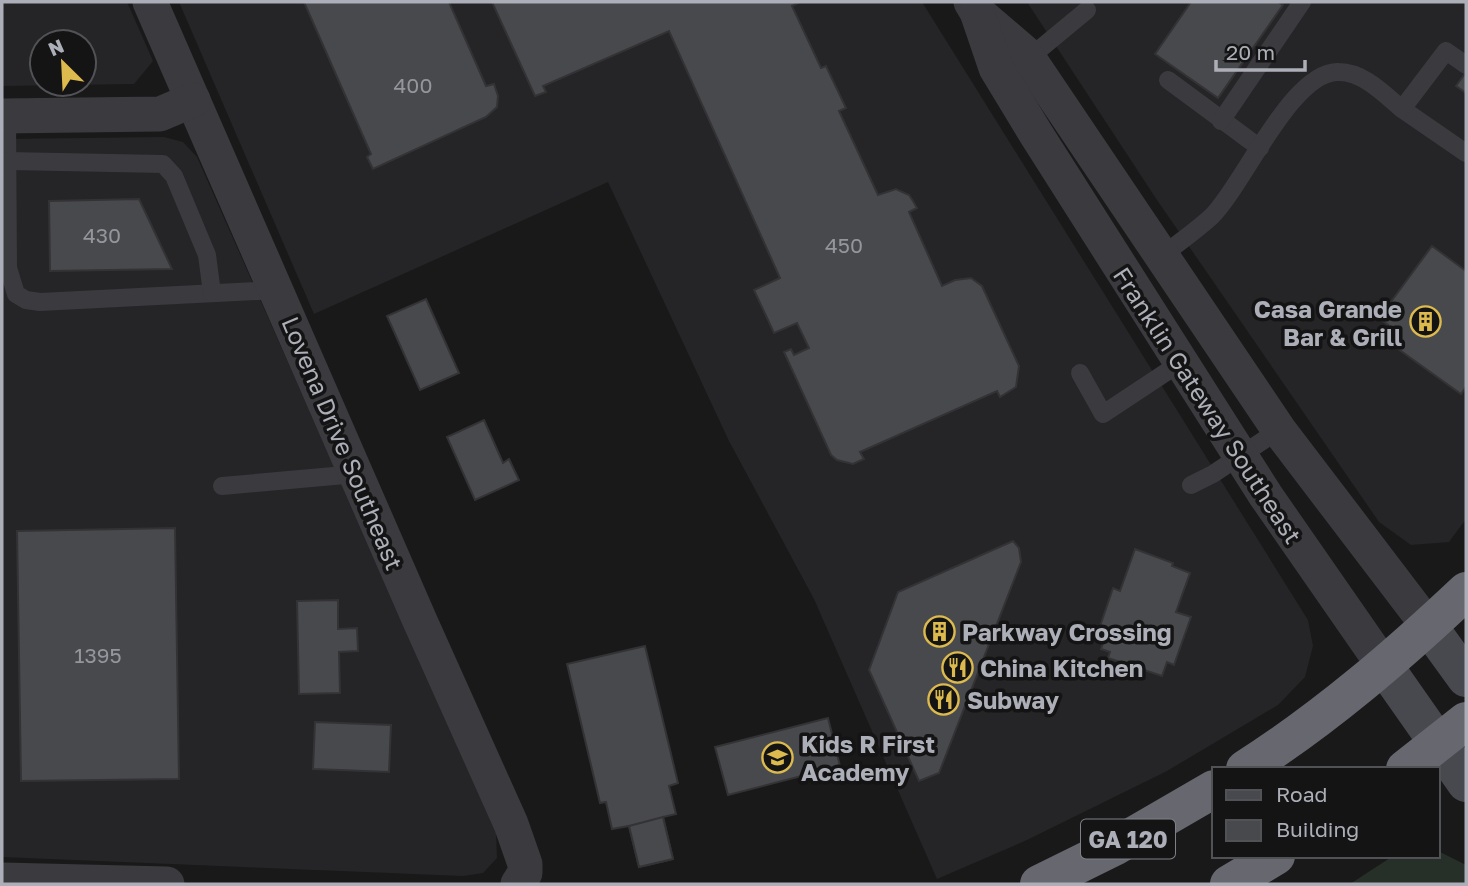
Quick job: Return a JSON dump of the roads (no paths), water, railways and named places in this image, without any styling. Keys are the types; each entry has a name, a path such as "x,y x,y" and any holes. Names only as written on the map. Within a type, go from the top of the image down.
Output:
{"highway":[{"path":"1248,767 1332,709 1466,592"},
{"path":"1408,767 1452,732"},
{"name":"GA 120","path":"1039,884 1114,847 1212,790"},
{"path":"1228,884 1273,858"}],"street":[{"name":"Lovena Drive Southeast","path":"150,2 524,855 525,873 518,884"},
{"name":"Franklin Gateway Southeast","path":"974,7 1029,58 1279,430 1466,678"},
{"name":"Franklin Gateway Southeast","path":"974,7 996,68 1180,363 1299,546 1384,666 1452,732 1466,783"},
{"path":"5,116 160,114 194,100"},
{"path":"2,881 167,884"}],"lane":[{"path":"1221,121 1303,2"},
{"path":"1029,58 1087,10"},
{"path":"1402,109 1446,51 1466,65"},
{"path":"1162,256 1213,215 1304,87 1320,77 1339,71 1363,78 1402,109 1466,152"},
{"path":"1168,80 1260,148"},
{"path":"5,116 8,161 8,268 16,295 40,302 277,290"},
{"path":"8,161 163,164 174,176 207,255 212,293"},
{"path":"1080,373 1103,414 1180,363"},
{"path":"1191,485 1213,474 1279,430"},
{"path":"222,486 356,474"}],"place":[{"name":"Casa Grande Bar & Grill","path":"1425,322"},
{"name":"Parkway Crossing","path":"939,631"},
{"name":"China Kitchen","path":"957,667"},
{"name":"Subway","path":"944,699"},
{"name":"Kids R First Academy","path":"778,757"}]}
